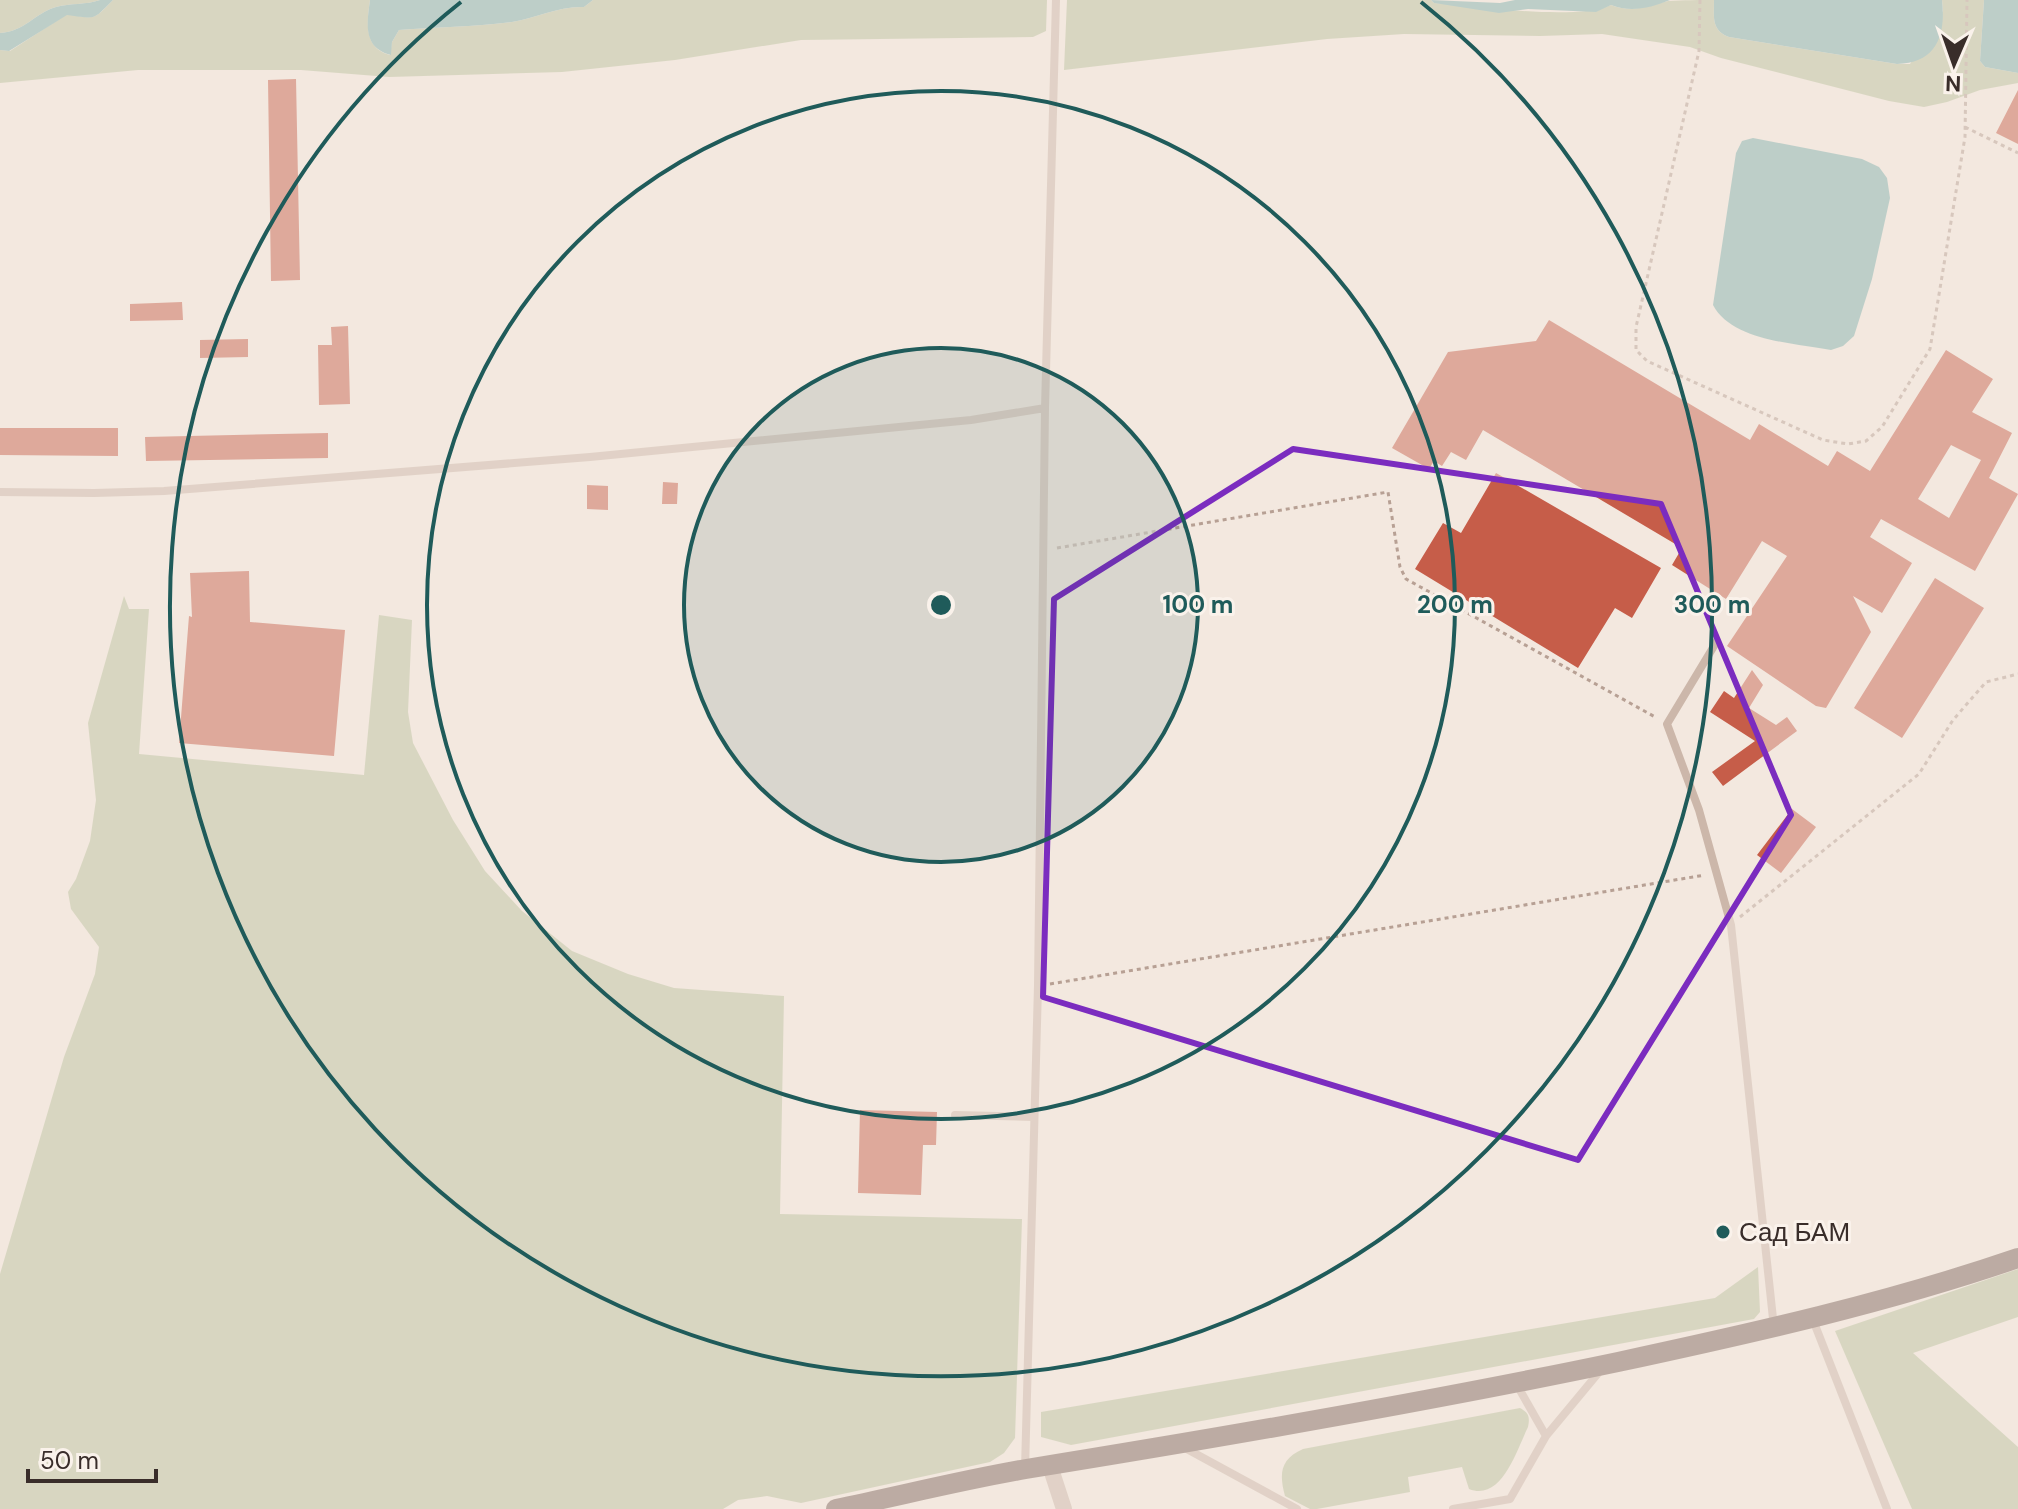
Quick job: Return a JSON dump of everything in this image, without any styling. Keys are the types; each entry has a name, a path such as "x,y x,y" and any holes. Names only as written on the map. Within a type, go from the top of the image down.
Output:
{"main road":[{"path":"836,1509 1024,1470 1181,1446 1516,1383 1774,1329 1956,1279 2018,1258"}],"street":[{"path":"1050,1466 1064,1509"}],"lane":[{"path":"1024,1470 1038,986 1045,408 1056,0"},
{"path":"0,492 164,491 590,457 971,420 1045,408"},
{"path":"1717,641 1667,724 1699,810 1731,925 1774,1329"},
{"path":"955,1115 1034,1117"},
{"path":"1812,1319 1887,1509"},
{"path":"1453,1509 1510,1499 1546,1436 1605,1364"},
{"path":"1516,1383 1546,1436"},
{"path":"1181,1446 1297,1509"}],"path":[{"path":"1700,0 1699,51 1636,327 1636,350 1647,361 1823,440 1848,444 1866,441 1882,427 1930,349 1965,127 1967,0"},
{"path":"1965,127 2018,153"},
{"path":"1043,551 1388,492 1400,567 1406,579 1667,724"},
{"path":"1731,925 1919,774 1953,720 1986,682 2018,674"},
{"path":"1038,986 1717,873"}],"highlighted area":[{"path":"1293,449 1661,504 1791,815 1578,1160 1043,997 1054,599"}],"green space":[{"path":"0,0 100,0 56,7 23,26 0,33"},
{"path":"113,0 370,0 368,25 371,40 381,51 390,55 392,42 399,30 512,22 566,8 584,7 593,0 1047,0 1046,31 1033,37 801,40 675,60 562,72 389,77 301,70 138,70 0,83 0,50 10,51 67,14 93,17"},
{"path":"1067,0 1431,0 1434,3 1499,9 1574,12 1611,5 1633,9 1668,1 1714,0 1716,27 1729,37 1910,64 1943,11 1942,0 1984,0 1980,61 1985,67 2018,73 2018,83 1980,90 1924,107 1721,58 1690,47 1602,34 1404,34 1327,39 1064,70"},
{"path":"124,596 129,609 149,609 139,754 364,775 379,615 412,620 408,712 413,743 453,820 485,871 522,911 572,951 628,974 674,988 784,996 780,1214 1022,1219 1015,1438 1004,1453 990,1462 801,1503 767,1496 738,1500 723,1509 0,1509 0,1274 64,1057 95,974 99,947 71,909 68,892 90,841 96,800 88,723"},
{"path":"1758,1267 1760,1312 1754,1319 1071,1445 1041,1437 1041,1412 1715,1298"},
{"path":"2018,1269 2018,1317 1913,1353 2018,1447 2018,1509 1912,1509 1835,1331"},
{"path":"1520,1408 1528,1416 1528,1427 1507,1471 1491,1488 1481,1491 1469,1489 1462,1467 1408,1477 1410,1492 1317,1509 1310,1509 1285,1496 1283,1468 1290,1457 1303,1449"}],"water":[{"path":"113,0 93,17 67,15 9,51 0,50 0,33 23,26 56,7"},
{"path":"370,0 593,0 584,7 566,8 512,22 399,30 392,42 391,55 375,47 368,33"},
{"path":"1431,0 1500,3 1515,0 1670,0 1640,8 1626,9 1611,5 1596,12 1528,9 1499,13"},
{"path":"1714,0 1942,0 1943,13 1940,35 1930,53 1911,62 1897,64 1729,37 1716,27"},
{"path":"1984,0 2018,0 2018,73 1985,67 1980,61"},
{"path":"1753,138 1862,159 1879,167 1887,178 1890,198 1872,279 1854,336 1843,346 1831,350 1749,333 1722,317 1713,305 1736,153 1742,141"}],"building":[{"path":"296,79 300,280 271,281 268,80"},
{"path":"2018,90 2018,144 1996,133"},
{"path":"182,302 183,320 130,321 130,304"},
{"path":"1549,320 1750,440 1759,424 1828,466 1837,451 1870,471 1946,350 1993,379 1972,412 2012,433 1989,478 2018,494 1975,571 1881,519 1870,537 1912,563 1882,613 1853,596 1871,632 1826,708 1816,706 1727,646 1787,556 1762,541 1726,599 1672,565 1682,548 1483,430 1466,460 1451,452 1442,466 1434,461 1429,469 1392,448 1448,352 1536,341","holes":["1951,445 1981,460 1949,518 1918,499"]},
{"path":"348,326 350,404 319,405 318,345 332,345 331,327"},
{"path":"248,339 248,357 200,358 200,340"},
{"path":"0,428 118,428 118,456 0,455"},
{"path":"328,433 328,458 146,461 145,437"},
{"path":"1496,473 1661,568 1632,618 1615,608 1578,668 1415,569 1443,523 1461,533"},
{"path":"663,482 678,483 677,504 662,504"},
{"path":"587,485 608,486 608,510 587,509"},
{"path":"249,571 250,622 345,630 334,756 179,743 189,616 192,617 190,573"},
{"path":"1935,578 1984,608 1902,738 1854,708"},
{"path":"1752,670 1763,685 1749,708 1776,725 1787,717 1797,731 1723,786 1712,772 1755,741 1710,712 1724,691 1734,698"},
{"path":"1792,809 1816,827 1781,873 1757,855"},
{"path":"860,1110 937,1112 936,1145 923,1145 921,1195 858,1193"}],"place":[{"name":"Сад БАМ","path":"1723,1232"}]}
